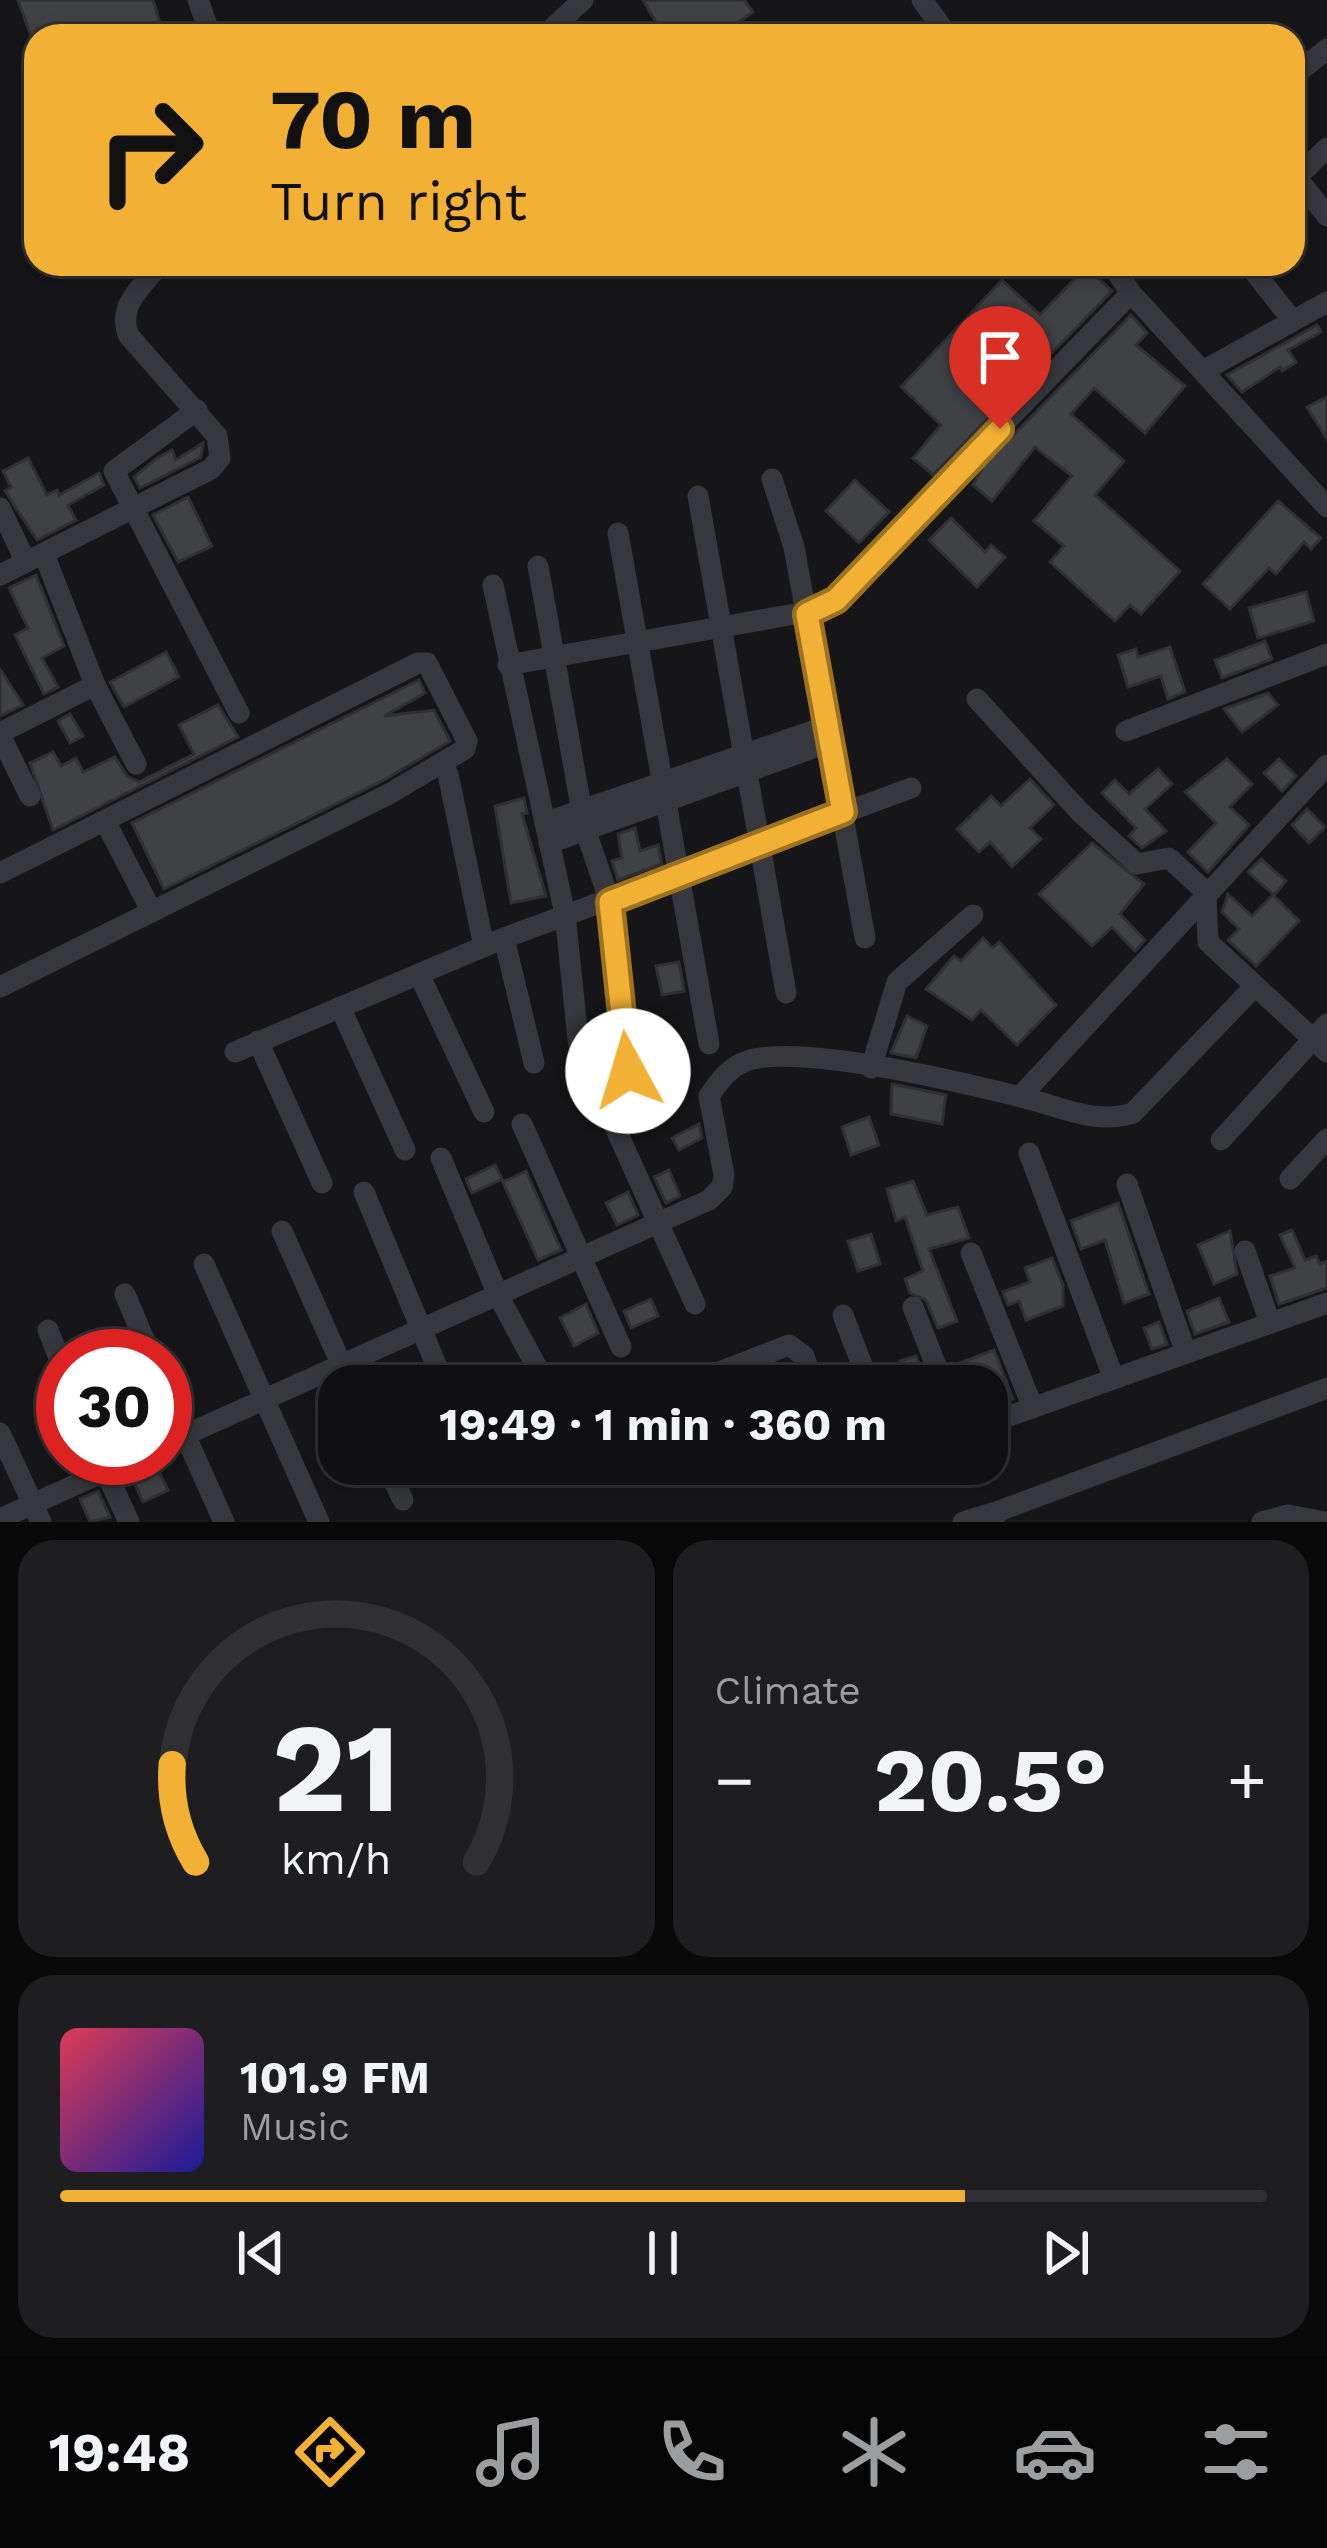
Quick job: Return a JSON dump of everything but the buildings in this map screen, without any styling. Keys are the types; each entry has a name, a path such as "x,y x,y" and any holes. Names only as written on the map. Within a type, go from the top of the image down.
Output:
{"street":[{"path":"557,24 583,0"},
{"path":"1305,188 1327,216"},
{"path":"0,575 211,469 220,458 217,436 129,336 122,321 127,306 151,276"},
{"path":"1119,276 1327,507"},
{"path":"1257,276 1293,321"},
{"path":"508,665 807,614 836,600 1131,293"},
{"path":"1202,371 1327,302"},
{"path":"197,410 113,471 239,713"},
{"path":"772,479 789,525 865,938"},
{"path":"698,496 786,993"},
{"path":"0,508 35,558 136,764"},
{"path":"618,533 709,1044"},
{"path":"538,566 584,820 610,902 628,1071"},
{"path":"493,585 565,914 582,1077"},
{"path":"1126,731 1327,654"},
{"path":"0,873 418,663 427,663 464,735 465,749 389,794 0,987"},
{"path":"30,796 0,734 95,686"},
{"path":"977,698 1080,812 1137,864 1169,858 1206,892 1208,942 1253,988 1322,1038 1221,1139"},
{"path":"548,832 828,734"},
{"path":"1020,1097 1327,765"},
{"path":"448,774 494,942 534,1063"},
{"path":"235,1052 565,914 610,902 911,788"},
{"path":"105,820 152,912"},
{"path":"871,1068 897,982 973,915"},
{"path":"419,974 484,1112"},
{"path":"364,1365 421,1329 709,1200 722,1187 709,1096 742,1063 769,1056 814,1057 1020,1097 1108,1120 1132,1113 1253,988"},
{"path":"340,1007 405,1150"},
{"path":"258,1042 322,1183"},
{"path":"604,1103 695,1304"},
{"path":"521,1124 621,1347"},
{"path":"1290,1179 1327,1138"},
{"path":"1029,1153 1114,1379"},
{"path":"441,1158 498,1294 536,1365"},
{"path":"1127,1184 1186,1353"},
{"path":"364,1192 436,1365"},
{"path":"282,1231 341,1365"},
{"path":"1245,1251 1270,1323"},
{"path":"971,1253 1033,1408"},
{"path":"204,1264 319,1522"},
{"path":"125,1294 140,1329"},
{"path":"1008,1417 1327,1303"},
{"path":"913,1307 936,1365"},
{"path":"843,1315 862,1365"},
{"path":"737,1365 789,1345 806,1365"},
{"path":"192,1432 263,1400 318,1384"},
{"path":"963,1522 995,1516 1327,1388"},
{"path":"0,1433 37,1513"},
{"path":"192,1470 224,1522"},
{"path":"0,1519 37,1513 75,1485"},
{"path":"111,1485 129,1522"},
{"path":"396,1485 403,1500"},
{"path":"1262,1522 1288,1515 1325,1522"}],"route":[{"path":"628,1071 610,902 843,812 807,614 836,600 1000,429"}]}
